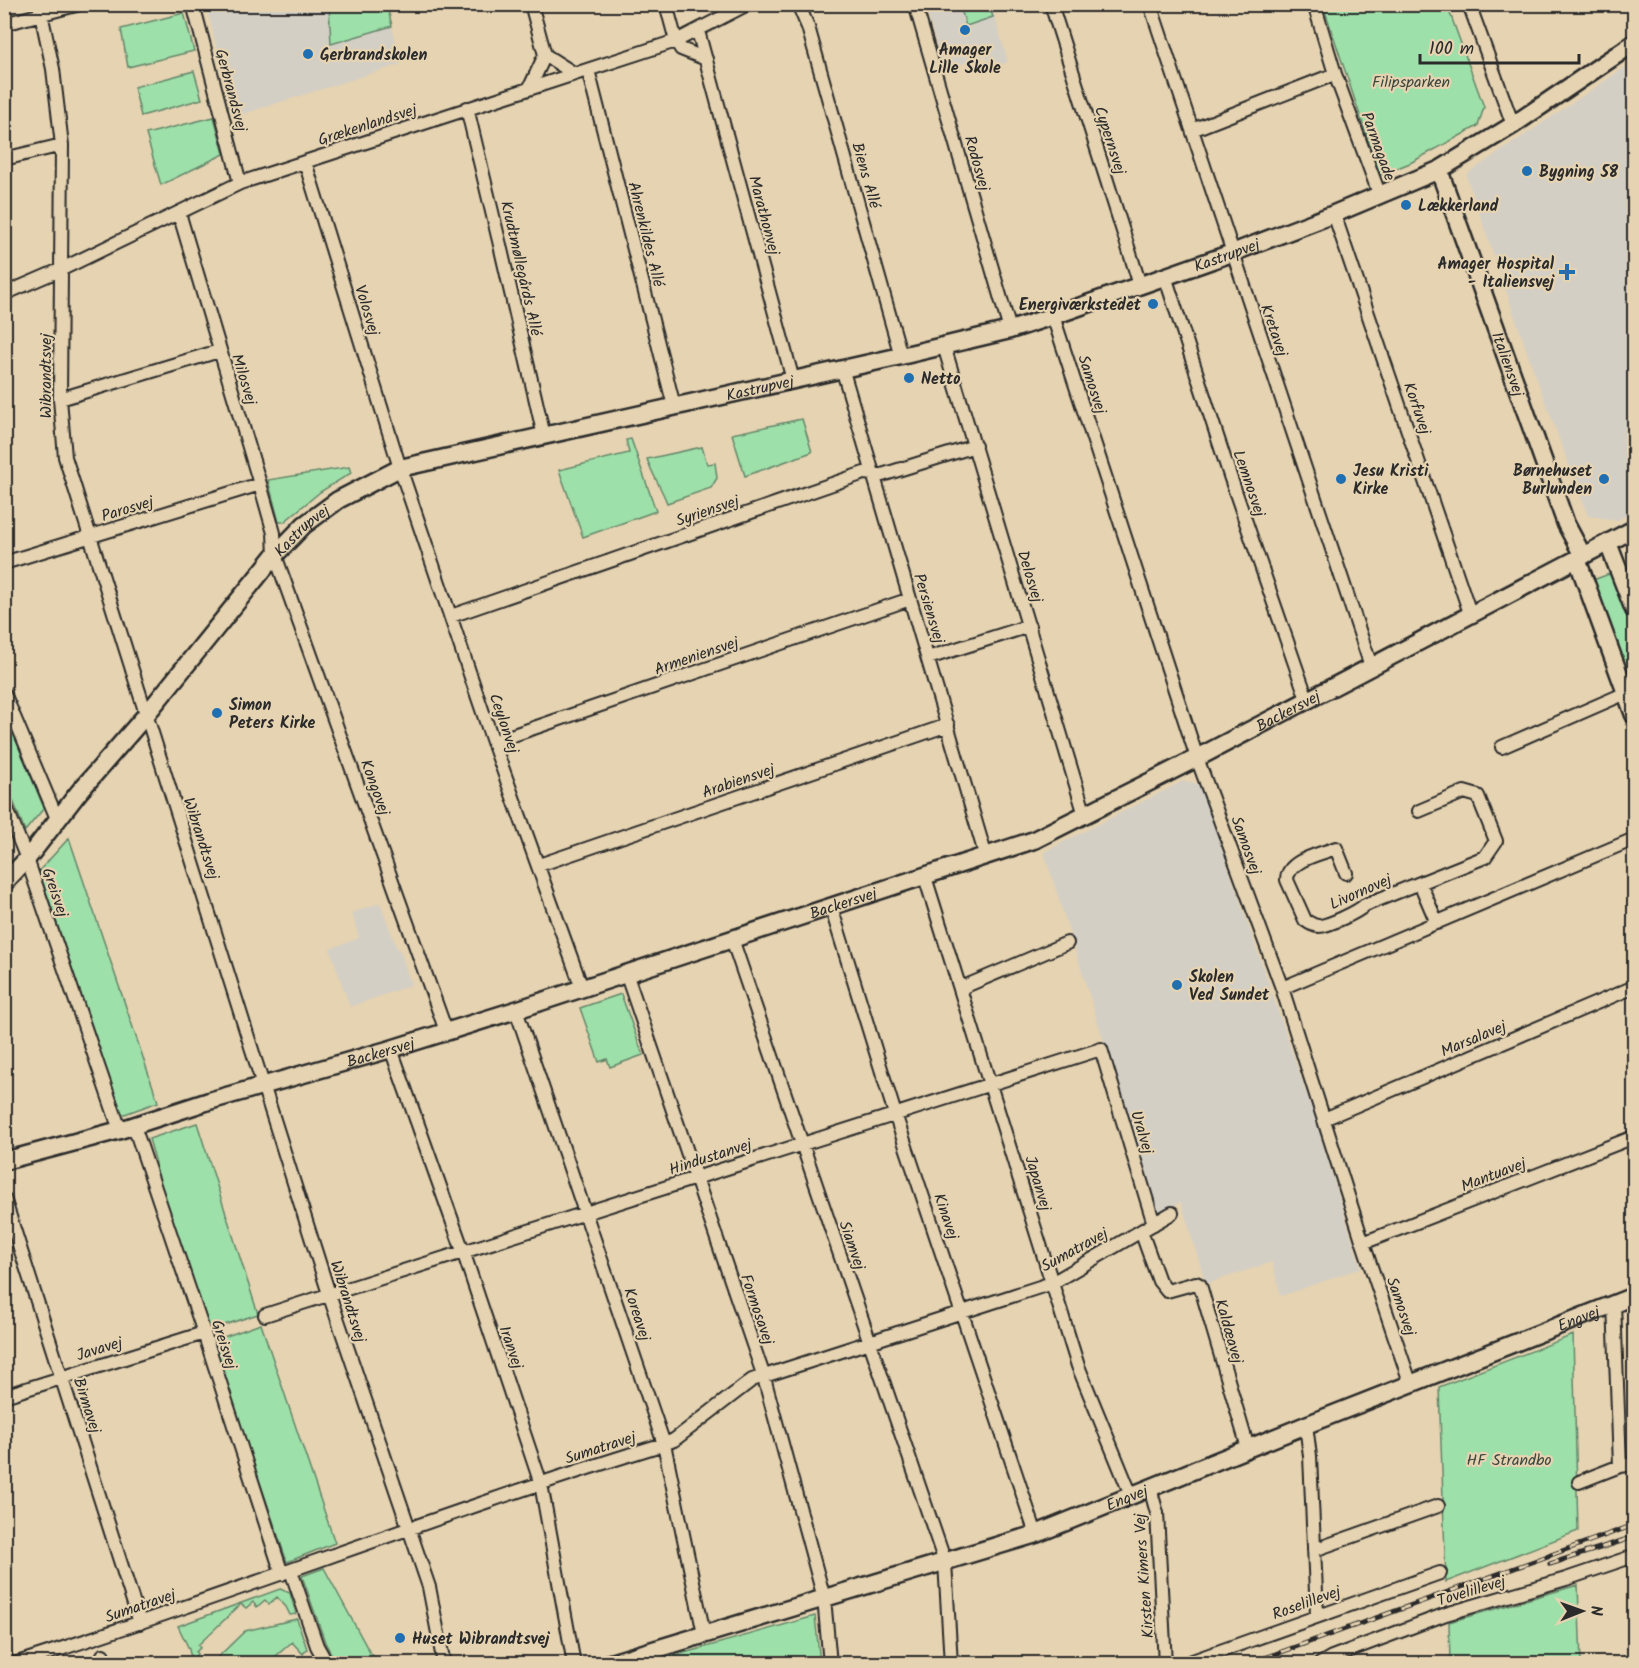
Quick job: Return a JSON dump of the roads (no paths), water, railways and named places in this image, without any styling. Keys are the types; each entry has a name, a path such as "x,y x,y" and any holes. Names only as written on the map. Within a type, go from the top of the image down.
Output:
{"street":[{"path":"4,24 40,9 80,4"},
{"name":"Gerbrandsvej","path":"193,4 240,183"},
{"path":"530,87 544,55 531,4"},
{"path":"666,4 676,41 681,49 706,59"},
{"name":"Grækenlandsvej","path":"4,294 62,269 240,183 676,41 748,4"},
{"name":"Biens Allé","path":"798,4 808,27 902,356"},
{"name":"Rodosvej","path":"915,4 1010,330"},
{"name":"Cypernsvej","path":"1051,4 1140,285"},
{"name":"Parmagade","path":"1314,4 1335,74 1380,195"},
{"path":"1469,4 1513,125"},
{"name":"Kretavej","path":"1154,6 1232,253 1371,666"},
{"name":"Wibrandtsvej","path":"40,9 53,69 62,145 60,399 65,457 329,1294 429,1587 444,1664"},
{"name":"Marathonvej","path":"698,31 793,380"},
{"name":"Kastrupvej","path":"4,883 27,859 79,792 146,715 275,555 304,525 338,500 400,468 902,356 1010,330 1053,316 1232,253 1335,214 1439,170 1513,125 1635,43"},
{"path":"544,55 575,74"},
{"name":"Ahrenkildes Allé","path":"588,70 674,406"},
{"path":"1192,130 1335,74"},
{"name":"Krudtmøllegårds Allé","path":"467,108 544,436"},
{"path":"4,159 62,145"},
{"name":"Volosvej","path":"304,162 400,468"},
{"name":"Italiensvej","path":"1439,170 1635,715"},
{"name":"Milosvej","path":"179,213 274,533 275,555"},
{"name":"Korfuvej","path":"1335,214 1470,613"},
{"name":"Lemnosvej","path":"1165,276 1230,476 1307,699"},
{"name":"Samosvej","path":"1053,316 1197,758 1282,988 1411,1385"},
{"name":"Delosvej","path":"944,346 1085,815"},
{"path":"60,399 219,351"},
{"name":"Persiensvej","path":"842,369 986,857"},
{"name":"Syriensvej","path":"451,616 864,473 882,475 975,446"},
{"name":"Ceylonvej","path":"400,468 493,742 582,988"},
{"name":"Parosvej","path":"4,564 260,484"},
{"name":"Backersvej","path":"4,1161 127,1128 209,1101 516,1011 1034,840 1197,758 1470,613 1635,529"},
{"path":"1608,543 1635,610"},
{"name":"Kongovej","path":"275,555 446,1031"},
{"name":"Armeniensvej","path":"493,742 910,599"},
{"path":"928,658 1029,626"},
{"path":"4,693 58,821"},
{"path":"1502,747 1626,693"},
{"name":"Arabiensvej","path":"539,865 948,725"},
{"name":"Livornovej","path":"1346,873 1336,848 1294,864 1287,874 1287,880 1305,920 1310,924 1320,926 1360,910 1365,905 1485,857 1496,841 1478,796 1464,792 1419,811"},
{"name":"Greisvej","path":"4,802 204,1333 286,1572 317,1646 327,1664"},
{"path":"1282,988 1635,839"},
{"name":"Japanvej","path":"925,877 1078,1366 1131,1495"},
{"path":"1420,883 1437,923"},
{"name":"Kinavej","path":"831,907 895,1114 1036,1534"},
{"name":"Siamvej","path":"732,939 945,1562 951,1664"},
{"path":"961,988 1067,943"},
{"name":"Formosavej","path":"626,973 763,1374 824,1598 830,1664"},
{"name":"Marsalavej","path":"1324,1119 1635,987"},
{"name":"Koreavej","path":"516,1011 664,1444 704,1634"},
{"name":"Iranvej","path":"391,1049 463,1251 541,1484 574,1664"},
{"name":"Hindustanvej","path":"329,1294 1101,1049"},
{"name":"Uralvej","path":"1101,1049 1154,1224"},
{"name":"Mantuavej","path":"1363,1243 1635,1137"},
{"name":"Birmavej","path":"4,1198 140,1623"},
{"name":"Sumatravej","path":"14,1664 140,1623 408,1528 664,1444 674,1440 763,1374 1052,1282 1172,1214"},
{"name":"Kaldæavej","path":"1141,1231 1159,1281 1167,1291 1196,1283 1200,1285 1248,1448"},
{"path":"265,1315 329,1294"},
{"name":"Engvej","path":"607,1664 1036,1534 1635,1296"},
{"path":"1614,1303 1620,1466"},
{"name":"Javavej","path":"4,1396 204,1333"},
{"path":"1306,1425 1310,1456 1317,1616"},
{"path":"1579,1482 1620,1466 1635,1464"},
{"name":"Kirsten Kimers Vej","path":"1150,1488 1157,1513 1165,1664"},
{"path":"1314,1550 1437,1506"},
{"name":"Tovelillevej","path":"1320,1664 1332,1657 1446,1614 1635,1556"},
{"name":"Roselillevej","path":"1184,1664 1440,1573"},
{"path":"4,1653 8,1664"}],"railway":[{"path":"1248,1664 1634,1525"},
{"path":"1550,1564 1634,1537"}],"place":[{"name":"Amager Lille Skole","path":"965,30"},
{"name":"Gerbrandskolen","path":"308,54"},
{"name":"Bygning 58","path":"1527,171"},
{"name":"Lækkerland","path":"1406,205"},
{"name":"Amager Hospital - Italiensvej","path":"1567,272"},
{"name":"Energiværkstedet","path":"1153,304"},
{"name":"Netto","path":"909,378"},
{"name":"Jesu Kristi Kirke","path":"1341,479"},
{"name":"Børnehuset Burlunden","path":"1604,479"},
{"name":"Simon Peters Kirke","path":"217,713"},
{"name":"Skolen Ved Sundet","path":"1177,985"},
{"name":"Huset Wibrandtsvej","path":"400,1638"}],"park label":[{"name":"Filipsparken","path":"1411,81"},
{"name":"HF Strandbo","path":"1509,1459"}]}
